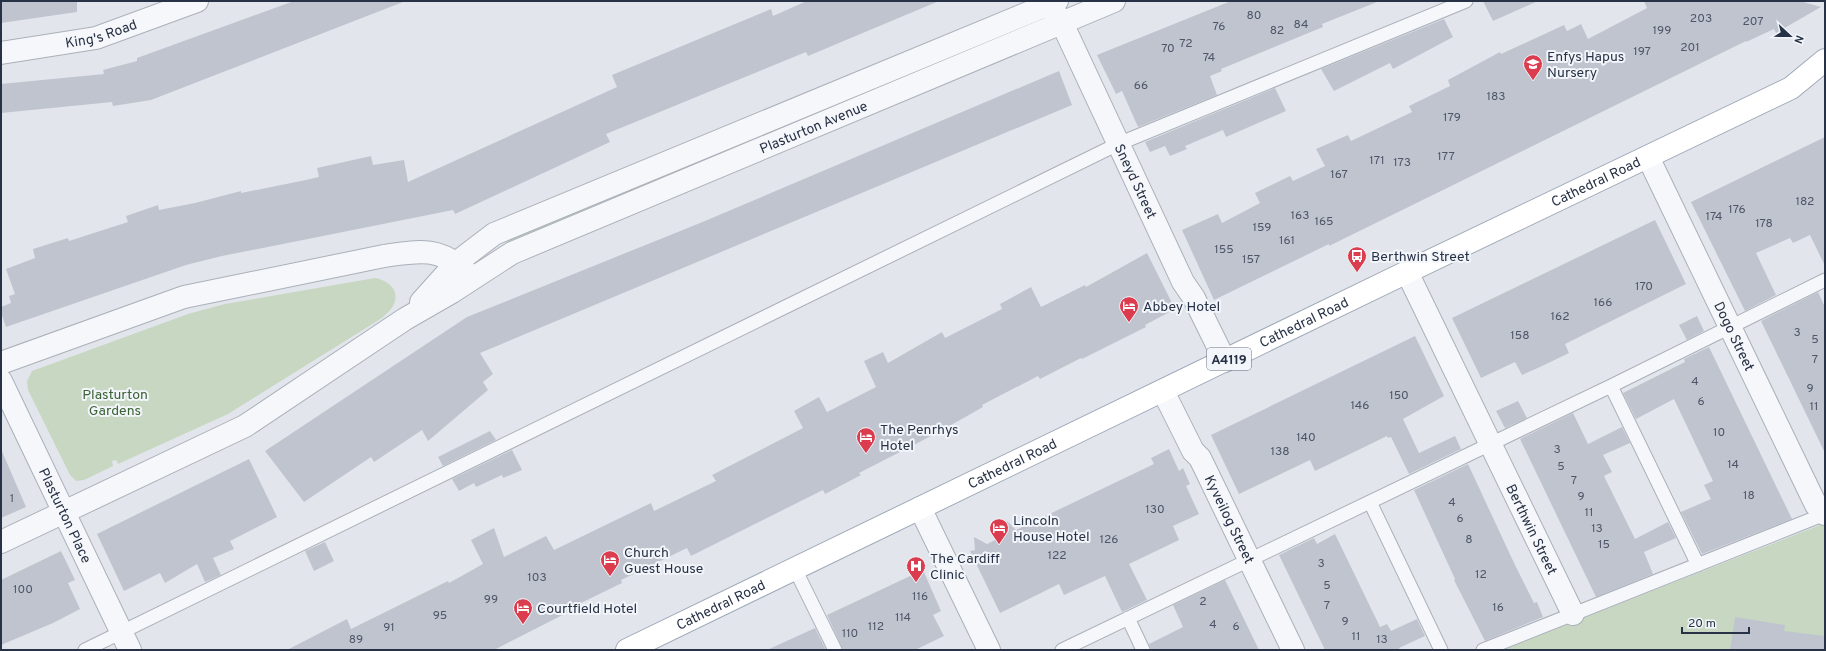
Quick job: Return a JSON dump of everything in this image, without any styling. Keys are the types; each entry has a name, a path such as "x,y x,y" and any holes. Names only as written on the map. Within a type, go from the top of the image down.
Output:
{"main road":[{"name":"Cathedral Road","path":"627,650 1407,272 1791,88 1825,60"}],"street":[{"name":"King's Road","path":"1,53 96,38 197,1"},
{"name":"Plasturton Avenue","path":"473,278 512,253 1114,1"},
{"name":"Plasturton Avenue","path":"456,263 488,238 503,231 1052,2"},
{"name":"Sneyd Street","path":"1052,2 1183,282 1194,298 1225,361"},
{"name":"Dogo Street","path":"1648,156 1816,505 1825,514"},
{"path":"1,363 191,295 406,253 436,253 446,256 473,278 405,319 245,426 1,542"},
{"path":"405,319 456,263"},
{"name":"Berthwin Street","path":"1407,272 1573,614"},
{"name":"Plasturton Place","path":"1,381 126,641"},
{"name":"Kyveilog Street","path":"1164,390 1193,451 1200,458 1293,650"},
{"path":"920,508 989,650"}],"lane":[{"path":"84,650 126,641 1118,144 1466,1"},
{"path":"1062,650 1611,386 1825,280"},
{"path":"1611,386 1698,565"},
{"path":"1370,502 1441,650"},
{"path":"1483,650 1825,514"},
{"path":"795,569 835,650"},
{"path":"1128,618 1143,650"}],"green space":[{"path":"752,137 754,139 753,143 508,245 505,241"},
{"name":"Plasturton Gardens","path":"375,278 388,283 394,290 395,294 393,306 382,318 228,414 118,464 116,460 112,461 113,466 84,480 76,481 70,475 28,390 27,381 32,371 188,314 225,304"},
{"path":"1825,523 1825,650 1501,650"}],"building":[{"path":"1,1 77,1 77,12 1,23"},
{"path":"294,1 403,2 151,100 113,106 112,102 1,113 1,84 104,74 103,70 137,61 137,58"},
{"path":"807,1 939,1 808,56 806,52 606,134 610,142 455,214 453,210 222,256 186,265 6,327 1,312 1,307 11,303 9,296 15,294 6,269 35,258 33,249 68,238 69,241 128,222 126,216 158,205 159,210 195,203 241,191 241,193 319,177 317,168 371,156 373,165 404,160 408,182 617,87 612,75 771,9 773,16"},
{"path":"1231,1 1377,2 1322,24 1323,27 1221,69 1222,71 1210,76 1217,95 1138,127 1122,91 1116,94 1097,55"},
{"path":"1483,1 1538,1 1493,21"},
{"path":"1644,1 1800,1 1821,7 1776,33 1774,29 1746,41 1329,246 1329,244 1214,300 1182,230 1218,214 1222,223 1260,203 1255,193 1290,176 1293,181 1325,166 1316,149 1348,135 1351,141 1412,112 1409,106 1450,86 1448,80 1500,52 1501,54 1564,25 1567,31 1581,24 1588,39 1647,8"},
{"path":"1444,19 1453,37 1393,69 1390,63 1334,91 1321,69"},
{"path":"1059,71 1072,105 480,353 493,374 483,382 488,390 428,441 422,430 374,462 371,457 304,502 265,451 467,317 705,221"},
{"path":"1275,88 1286,111 1226,137 1223,130 1185,146 1187,149 1170,156 1165,146 1150,152 1145,142"},
{"path":"1825,137 1825,266 1810,235 1793,243 1790,238 1756,253 1776,295 1745,311 1691,202"},
{"path":"1655,220 1686,284 1565,344 1569,353 1540,367 1522,375 1515,362 1481,378 1452,318"},
{"path":"1147,253 1175,309 1145,325 1146,327 1040,379 1038,376 982,405 983,407 937,433 859,473 861,475 825,494 823,490 691,556 687,548 621,580 622,583 581,603 582,605 494,650 287,650 347,619 351,629 448,581 449,583 483,564 471,540 494,528 504,557 546,536 554,550 651,503 654,511 716,481 712,475 803,428 794,411 819,397 827,412 876,387 864,361 883,352 888,363 942,332 945,338 1002,309 1000,304 1031,287 1041,307 1085,285 1086,287"},
{"path":"1818,292 1825,307 1825,453 1761,321"},
{"path":"1697,316 1704,331 1687,340 1679,325"},
{"path":"1415,336 1444,396 1403,419 1419,453 1455,436 1461,449 1409,474 1391,437 1388,438 1387,436 1315,471 1310,460 1239,494 1211,435"},
{"path":"1709,347 1792,519 1702,554 1681,512 1711,499 1704,485 1713,481 1674,399 1636,419 1623,393 1685,362 1684,359"},
{"path":"1518,401 1527,418 1505,428 1496,411"},
{"path":"1573,413 1588,444 1622,427 1630,443 1603,455 1612,472 1604,476 1635,539 1668,522 1676,538 1644,552 1653,574 1596,597 1520,439"},
{"path":"490,431 496,440 443,466 438,457"},
{"path":"1,449 26,507 1,518"},
{"path":"1169,449 1179,471 1183,468 1190,484 1186,486 1199,514 1173,526 1179,540 1129,564 1147,600 1122,612 1105,576 1064,595 1059,584 1000,613 970,551 975,550 974,537 987,544 1005,535 1007,521 1016,530 1154,464 1151,458"},
{"path":"512,450 522,470 503,478 502,475 476,487 474,483 459,491 452,479"},
{"path":"249,459 277,517 230,541 234,549 213,558 221,575 205,582 197,564 165,583 160,573 124,591 97,534"},
{"path":"1468,464 1515,565 1534,603 1537,602 1543,617 1485,641 1454,580 1455,579 1414,490"},
{"path":"1335,534 1380,627 1387,624 1391,631 1417,619 1425,636 1399,648 1400,650 1325,650 1279,555 1314,538 1317,544"},
{"path":"325,542 334,561 314,571 305,551"},
{"path":"61,551 75,580 68,583 80,609 53,623 1,645 1,580"},
{"path":"923,570 941,611 933,615 944,636 915,650 843,650 827,615"},
{"path":"1225,580 1259,650 1151,650 1149,644 1183,627 1173,605"},
{"path":"1735,617 1785,625 1784,631 1825,636 1825,650 1730,650"},
{"path":"815,628 826,650 767,650"}],"place":[{"name":"Enfys Hapus Nursery","path":"1533,81"},
{"name":"Berthwin Street","path":"1357,273"},
{"name":"Abbey Hotel","path":"1129,323"},
{"name":"The Penrhys Hotel","path":"866,454"},
{"name":"Lincoln House Hotel","path":"999,545"},
{"name":"Church Guest House","path":"610,577"},
{"name":"The Cardiff Clinic","path":"916,583"},
{"name":"Courtfield Hotel","path":"523,625"}]}
